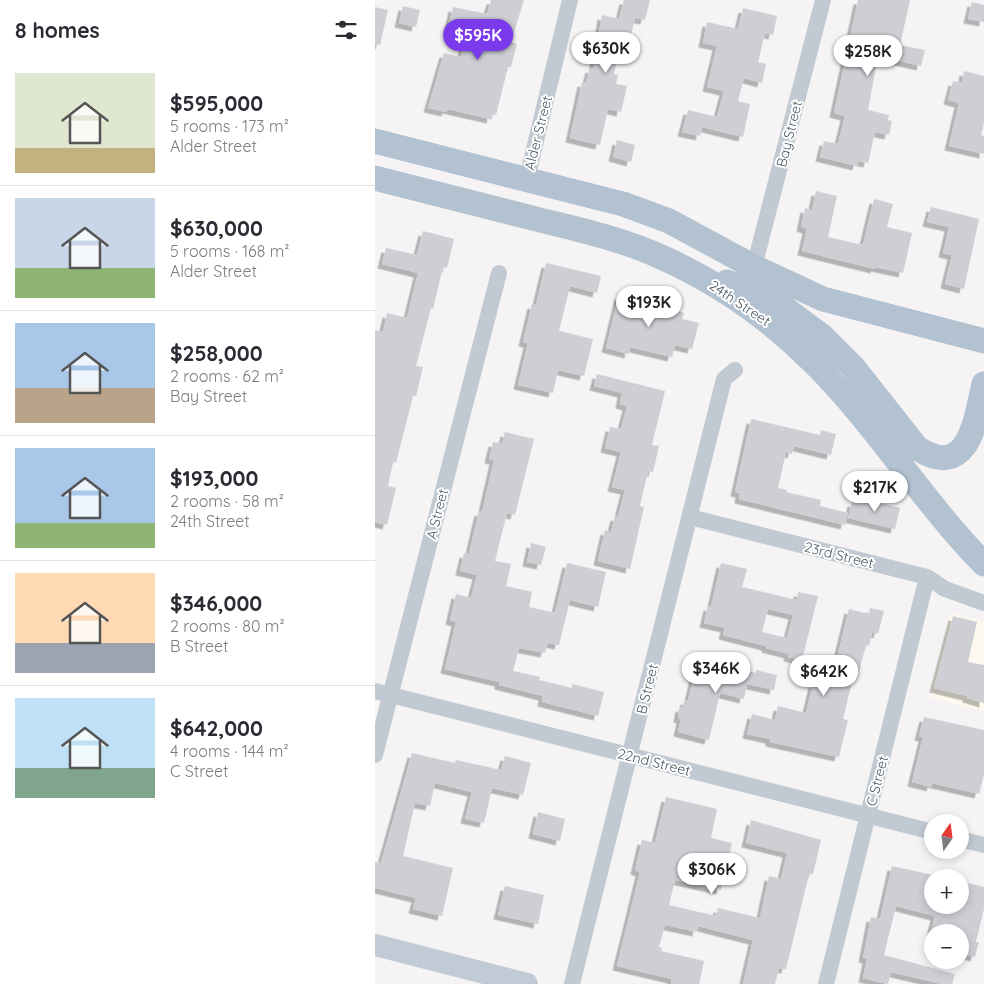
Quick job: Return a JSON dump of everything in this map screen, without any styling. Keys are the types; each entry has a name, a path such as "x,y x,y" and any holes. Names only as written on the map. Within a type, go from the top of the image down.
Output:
{"main road":[{"path":"375,141 527,178 648,212 755,267 823,298 984,341"},
{"name":"24th Street","path":"375,178 616,240 659,256 691,271 746,305 783,333 839,390 948,526 984,564"},
{"path":"691,271 754,291 785,307 821,336 853,367 903,432 923,452 938,457 947,456 963,448 969,441 973,429 984,384"}],"street":[{"name":"Alder Street","path":"527,178 570,0"},
{"name":"Bay Street","path":"755,267 823,0"},
{"name":"A Street","path":"375,755 383,693 499,273"},
{"name":"B Street","path":"572,984 691,517 724,379 735,370"},
{"name":"23rd Street","path":"691,517 927,577 945,589 984,604"},
{"name":"C Street","path":"826,984 927,577"},
{"name":"22nd Street","path":"383,693 924,830"},
{"path":"969,842 984,846"},
{"path":"375,945 527,984"}],"shaded area":[{"path":"950,613 984,621 984,711 929,697"}],"building":[{"path":"491,0 524,0 511,42 517,44 511,67 508,67 496,115 492,114 491,119 447,109 446,112 428,108 444,53 461,57 467,30 449,25 453,7 487,14"},
{"path":"624,0 650,0 645,20 635,18 629,44 621,42 614,74 618,75 616,84 627,86 621,112 608,109 600,145 570,138 582,82 586,83 590,68 593,69 602,15 619,19"},
{"path":"858,0 910,0 900,45 925,50 921,66 878,56 868,110 889,115 888,120 892,121 889,135 875,132 868,163 858,161 857,166 820,157 824,141 838,144 845,116 834,113"},
{"path":"972,2 984,5 984,22 968,19"},
{"path":"403,6 420,10 416,27 399,23"},
{"path":"375,7 388,10 380,45 375,44"},
{"path":"743,8 777,16 773,35 765,33 758,62 766,64 762,83 744,78 738,101 750,104 743,137 702,127 700,136 682,132 688,110 717,117 724,91 707,87 717,46 703,43 707,22 738,29"},
{"path":"964,71 984,76 984,123 981,135 984,136 984,154 949,146 959,103 948,100 953,81 962,83"},
{"path":"617,140 635,145 631,162 613,157"},
{"path":"816,191 837,196 828,237 863,245 874,199 893,204 887,227 912,233 903,273 875,267 875,269 802,251 807,229 801,227 805,208 812,210"},
{"path":"931,207 979,219 964,289 945,284 952,255 943,253 949,227 927,222"},
{"path":"423,231 454,239 447,268 443,267 416,366 423,367 416,396 413,396 396,463 393,462 388,486 396,488 387,525 375,522 375,330 383,332 387,313 407,318 418,273 382,264 386,248 417,255"},
{"path":"546,263 601,276 597,293 570,286 559,331 593,339 584,376 558,370 553,393 518,385 528,343 523,342 532,304 536,305"},
{"path":"619,295 684,313 682,319 699,323 692,349 675,345 672,357 630,347 629,354 606,348"},
{"path":"597,374 665,391 652,445 659,446 653,472 648,471 640,506 644,507 630,569 598,561 605,530 611,532 615,516 618,517 625,490 612,487 621,452 605,448 610,427 621,429 627,406 620,404 622,393 594,386"},
{"path":"751,419 820,435 821,430 836,434 831,455 794,446 792,454 786,452 778,488 787,490 786,492 821,500 820,506 848,513 845,525 739,499 740,493 735,492"},
{"path":"505,432 534,439 515,515 507,513 495,561 511,564 506,586 532,592 529,607 555,613 567,563 606,572 598,607 570,600 559,645 548,643 552,626 545,653 519,648 513,671 540,677 539,680 572,688 572,684 604,692 598,716 542,702 543,696 499,685 499,682 445,669 456,622 450,620 456,594 471,598 477,575 460,571 464,553 469,554 479,511 482,512 494,460 489,459 493,442 502,444"},
{"path":"862,498 900,508 895,529 848,518 852,502 861,504"},
{"path":"531,543 546,547 541,565 527,562"},
{"path":"721,563 747,569 742,587 797,600 798,592 818,596 802,660 788,657 789,654 766,648 766,646 723,635 725,628 704,623 708,606 711,607","holes":["768,609 793,615 787,638 762,632"]},
{"path":"870,608 884,611 878,634 872,632 869,646 866,645 857,679 853,678 843,719 848,720 839,757 770,742 770,739 747,734 752,714 775,720 778,706 806,713 813,683 830,687 849,609 869,614"},
{"path":"953,616 977,622 968,662 984,665 984,703 967,698 967,696 934,688"},
{"path":"698,659 756,673 756,670 777,675 774,690 747,684 744,699 720,693 709,740 678,732 681,719 678,718 680,707 683,708 685,700 688,701"},
{"path":"924,717 984,730 984,774 979,794 932,783 931,787 912,782 923,737 919,736"},
{"path":"412,753 455,763 456,760 501,770 505,756 531,763 523,795 492,788 484,823 465,819 472,792 435,783 430,806 415,803 403,856 453,868 442,916 413,909 416,898 375,888 375,862 381,863"},
{"path":"666,797 717,809 711,838 732,843 721,890 675,880 669,905 716,916 718,908 760,918 769,876 781,879 787,853 746,843 751,820 821,840 813,874 809,874 786,969 779,968 775,984 743,984 753,940 698,926 697,932 665,925 659,947 662,948 661,951 704,961 699,984 671,984 672,979 617,966 640,872 635,870 642,840 655,843"},
{"path":"538,812 565,819 560,841 533,834"},
{"path":"892,866 924,873 924,913 896,906 884,955 924,966 924,969 936,969 955,974 952,984 942,984 891,972 888,984 863,978 867,959 863,958 871,917 880,919"},
{"path":"969,883 984,887 984,909 976,942 979,942 975,957 969,955 969,924 933,924 935,916 927,914 969,914"},
{"path":"505,886 544,895 538,924 498,915"}]}
